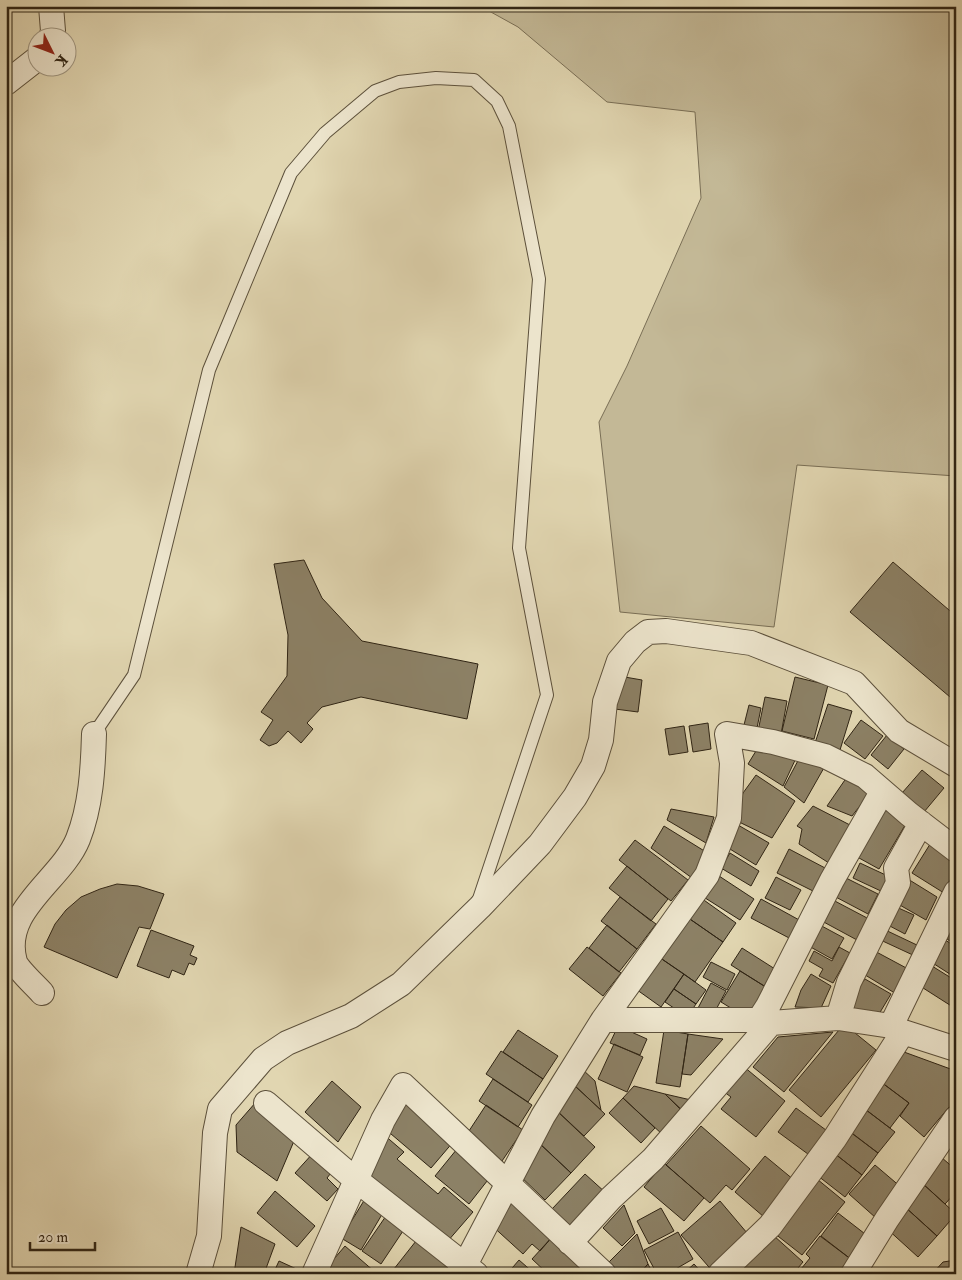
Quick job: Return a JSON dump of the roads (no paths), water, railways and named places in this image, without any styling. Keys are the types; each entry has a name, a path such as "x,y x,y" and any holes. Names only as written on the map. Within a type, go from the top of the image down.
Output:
{"street":[{"path":"51,6 53,28"},
{"path":"6,84 28,66"},
{"path":"198,1274 209,1236 215,1133 220,1109 263,1058 287,1043 351,1016 401,984 475,912 540,844 575,797 593,766 601,740 605,702 619,660 635,642 648,632 666,631 751,643 854,683 899,731 956,765"},
{"path":"42,994 16,963 10,942 13,928 22,908 64,862 78,840 92,780 94,734"},
{"path":"266,1103 466,1271 507,1183 543,1116 603,1020 707,875 729,818 732,763 726,734 773,742 825,756 865,776 882,792 956,850"},
{"path":"570,1243 611,1198 653,1159 765,1021 768,1006 832,880 882,792"},
{"path":"838,1018 849,982 898,883 896,868 921,823"},
{"path":"720,1274 770,1226 836,1138 897,1029 956,892"},
{"path":"603,1020 765,1021 838,1018 897,1029 956,1049"},
{"path":"314,1274 384,1120 403,1085 604,1274"},
{"path":"853,1274 887,1219 956,1118"}],"lane":[{"path":"94,734 134,675 209,370 291,173 325,133 375,91 399,82 436,78 474,80 497,101 509,126 539,279 519,548 547,695 475,912"}]}
